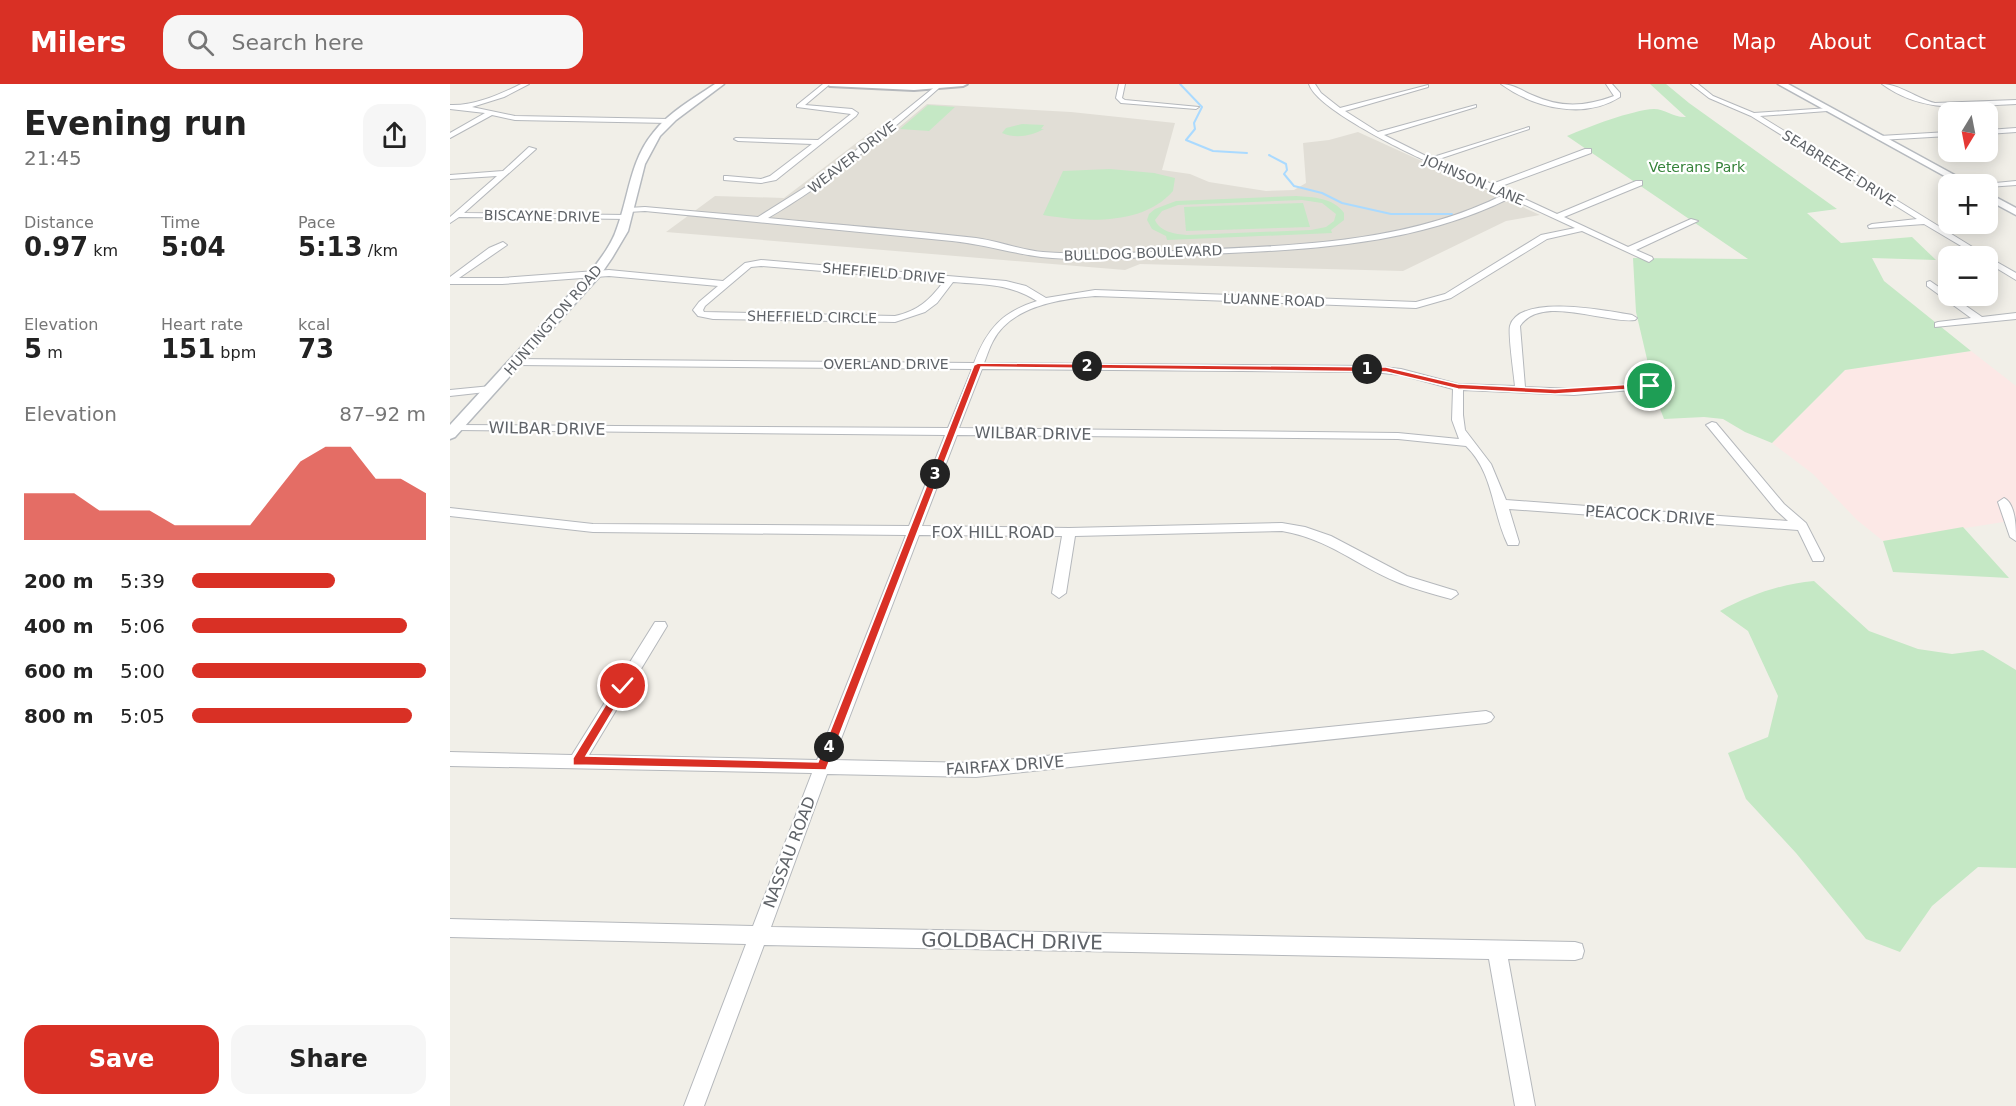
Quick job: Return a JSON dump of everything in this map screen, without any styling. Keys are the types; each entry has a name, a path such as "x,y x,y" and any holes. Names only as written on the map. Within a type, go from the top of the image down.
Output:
{"main road":[{"name":"HUNTINGTON ROAD","path":"453,431 595,274 613,248 627,214 647,148 669,121 720,84"},
{"path":"1782,84 1947,174"},
{"path":"1998,202 2016,212"}],"street":[{"path":"462,107 497,97 526,84"},
{"path":"727,178 761,180 773,178 855,113 849,110 799,106 828,84 937,87 963,84"},
{"path":"1122,84 1119,98 1123,102 1196,106"},
{"name":"JOHNSON LANE","path":"1312,84 1314,91 1376,135 1427,161 1492,187 1649,259"},
{"path":"1504,84 1548,105 1569,109 1617,97 1617,93 1609,84"},
{"name":"SEABREEZE DRIVE","path":"1694,84 1711,97 1753,115 1966,246"},
{"path":"1885,84 1935,105 2016,102"},
{"path":"1339,110 1426,86"},
{"name":"WEAVER DRIVE","path":"761,219 818,185 891,129 937,87"},
{"path":"1376,135 1474,106"},
{"path":"450,107 462,107 514,118 669,121"},
{"path":"1753,115 1827,109"},
{"path":"450,135 490,113"},
{"path":"1427,161 1527,128"},
{"path":"1998,131 2016,130"},
{"path":"1880,138 1938,135"},
{"path":"738,139 821,141"},
{"path":"450,221 532,149"},
{"path":"1492,187 1588,151"},
{"path":"450,177 505,173"},
{"path":"1556,217 1639,183"},
{"path":"1998,184 2016,183"},
{"name":"BULLDOG BOULEVARD","path":"627,214 645,209 761,219 979,241 1041,254 1090,257 1270,249 1346,242 1440,224 1475,212 1509,195"},
{"name":"BISCAYNE DRIVE","path":"458,215 627,214"},
{"path":"1628,250 1694,221"},
{"path":"1872,226 1925,221"},
{"name":"LUANNE ROAD","path":"978,365 991,334 1003,321 1046,302 1068,296 1095,293 1416,305 1449,296 1544,237 1582,229"},
{"path":"450,281 492,250 503,245"},
{"name":"SHEFFIELD DRIVE","path":"725,284 748,266 761,262 1015,286 1046,302"},
{"path":"1998,266 2016,277"},
{"path":"450,281 502,281 595,274 725,284"},
{"name":"SHEFFIELD CIRCLE","path":"725,284 700,306 699,312 713,316 895,319 910,316 927,308 951,279"},
{"path":"1930,284 1980,320"},
{"path":"1520,389 1515,326 1516,319 1522,315 1530,311 1556,309 1632,318"},
{"path":"1938,325 2016,316"},
{"name":"OVERLAND DRIVE","path":"516,362 1386,369 1458,387 1574,392 1650,386"},
{"name":"NASSAU ROAD","path":"694,1106 757,936 978,365"},
{"path":"1458,387 1458,423 1466,443 1478,452 1513,542"},
{"path":"450,393 491,389"},
{"path":"1712,425 1780,507 1802,526 1818,558"},
{"name":"WILBAR DRIVE","path":"453,431 1398,436 1466,443"},
{"path":"2004,502 2016,537"},
{"name":"PEACOCK DRIVE","path":"1499,504 1802,526"},
{"name":"FOX HILL ROAD","path":"450,512 592,528 1069,532 1282,527 1305,531 1328,539 1402,579 1451,594"},
{"path":"1059,593 1069,532"},
{"path":"577,761 660,626"},
{"name":"FAIRFAX DRIVE","path":"450,759 976,770 1486,717"},
{"name":"GOLDBACH DRIVE","path":"450,928 1575,951"},
{"path":"1497,949 1525,1106"}],"shaded area":[{"path":"927,104 1071,112 1175,123 1162,170 1190,174 1209,182 1266,191 1294,190 1306,183 1303,143 1329,140 1358,132 1540,215 1506,221 1403,271 1140,264 1125,270 666,232 715,196 784,198 876,128 897,129"},
{"path":"1971,351 2016,386 2016,520 1883,541 1857,520 1813,474 1772,443 1845,370"}],"green space":[{"name":"Veterans Park","path":"1650,84 1666,84 1837,209 1807,213 1841,243 1912,237 1936,260 1872,258 1884,281 1971,351 1845,370 1772,443 1745,432 1723,419 1704,417 1664,419 1648,378 1647,359 1636,312 1633,258 1748,259 1567,136 1645,110 1658,109 1686,117"},
{"path":"928,105 955,107 929,131 900,129"},
{"path":"1022,124 1044,125 1041,129 1044,129 1023,136 1002,133 1006,128"},
{"path":"1110,169 1154,173 1175,178 1173,191 1146,210 1129,216 1094,220 1043,215 1063,171"},
{"path":"1309,197 1335,204 1344,213 1344,220 1331,230 1332,233 1167,240 1166,236 1152,229 1147,220 1149,214 1155,209 1176,201","holes":["1302,200 1322,203 1336,214 1334,221 1326,227 1311,230 1187,235 1164,230 1155,220 1162,211 1178,205"]},
{"path":"1303,203 1310,227 1186,231 1184,207"},
{"path":"1963,527 2009,578 1893,572 1883,541"},
{"path":"1814,581 1869,631 1918,649 1952,654 1983,650 2016,670 2016,868 1978,867 1932,906 1900,952 1866,939 1796,853 1746,799 1728,753 1768,737 1778,696 1748,631 1720,611 1765,591"}],"waterway":[{"path":"1180,84 1202,107 1194,123 1195,129 1186,140 1213,151 1247,153"},
{"path":"1269,155 1286,164 1287,170 1284,174 1294,186 1322,193 1342,203 1391,214 1452,214"}],"route":[{"path":"623,686 577,761 822,767 978,365 1386,369 1458,387 1574,392 1650,386"}]}
